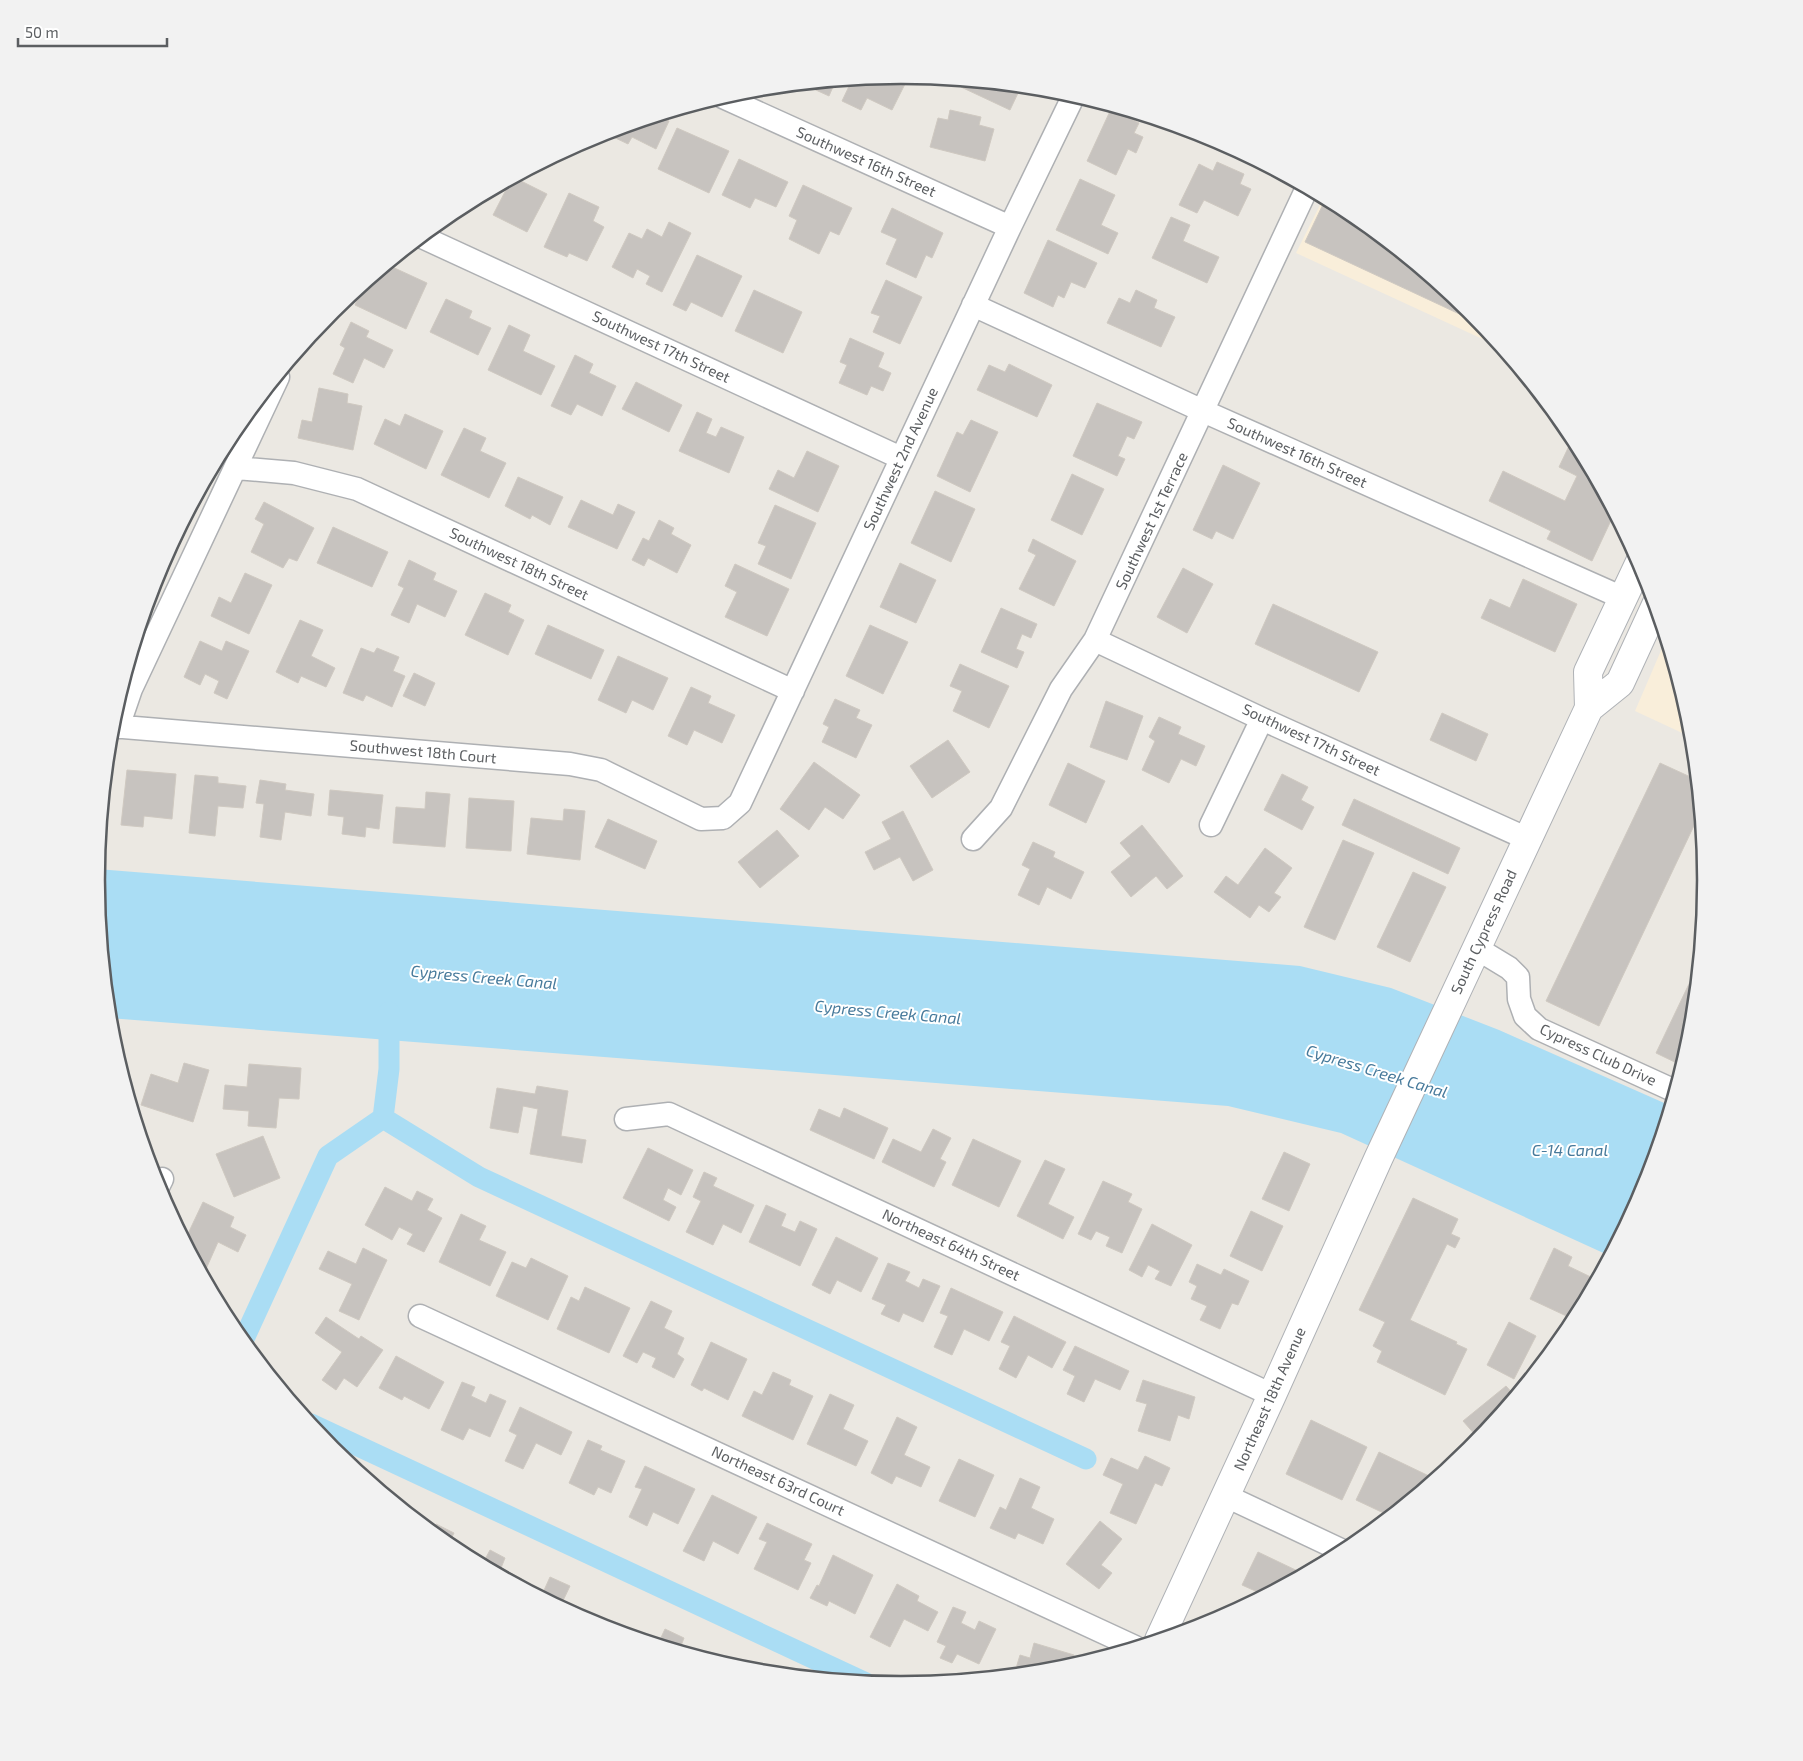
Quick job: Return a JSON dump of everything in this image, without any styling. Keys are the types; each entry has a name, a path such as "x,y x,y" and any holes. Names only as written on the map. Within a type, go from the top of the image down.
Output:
{"street":[{"name":"Southwest 16th Street","path":"734,102 1010,227"},
{"name":"Southwest 2nd Avenue","path":"723,818 740,803 973,305 1071,102"},
{"name":"Southwest 1st Terrace","path":"973,839 1002,808 1061,689 1095,640 1305,193"},
{"name":"Southwest 17th Street","path":"428,240 901,458"},
{"name":"Southwest 16th Street","path":"973,305 1203,411 1623,598"},
{"path":"125,702 271,393"},
{"name":"Southwest 18th Street","path":"236,468 294,472 357,489 793,691"},
{"name":"South Cypress Road","path":"1589,708 1588,672 1636,571"},
{"name":"South Cypress Road","path":"1379,1157 1589,708 1620,683 1652,614"},
{"name":"Southwest 17th Street","path":"1095,640 1528,838"},
{"path":"1212,825 1262,718"},
{"name":"Southwest 18th Court","path":"120,726 570,764 601,770 702,819 723,818"},
{"name":"Cypress Club Drive","path":"1476,948 1509,968 1518,977 1519,999 1525,1016 1539,1030 1670,1089"},
{"name":"Northeast 64th Street","path":"626,1119 668,1114 1272,1395"},
{"name":"Northeast 18th Avenue","path":"1162,1633 1379,1157"},
{"name":"Northeast 63rd Court","path":"420,1316 1128,1644"},
{"path":"1226,1496 1337,1548"}],"shaded area":[{"path":"1321,203 1387,248 1427,281 1488,342 1296,253"},
{"path":"1663,647 1684,734 1635,711"}],"water":[{"name":"C-14 Canal","path":"105,870 1300,966 1391,988 1499,1030 1666,1104 1638,1185 1605,1254 1341,1133 1228,1106 117,1019 106,933"}],"building":[{"path":"905,84 892,110 867,98 861,110 842,101 850,85"},
{"path":"962,86 1018,93 1010,110"},
{"path":"833,87 829,96 814,89"},
{"path":"950,110 981,117 979,125 994,129 985,161 930,147 938,118 948,120"},
{"path":"1110,112 1139,123 1134,133 1143,137 1136,153 1128,149 1116,175 1087,161"},
{"path":"666,120 669,121 656,149 632,137 628,144 614,137 645,126"},
{"path":"677,128 729,151 709,193 658,169"},
{"path":"739,159 788,182 776,207 755,198 750,208 722,195"},
{"path":"1217,162 1244,174 1240,184 1251,189 1238,216 1204,200 1197,213 1179,205 1199,164 1213,171"},
{"path":"1080,179 1115,195 1101,225 1118,233 1108,254 1056,230"},
{"path":"521,181 547,194 527,232 493,215 507,188"},
{"path":"803,185 852,208 839,235 830,231 819,254 789,239 797,220 789,216"},
{"path":"569,193 599,207 593,221 604,227 587,261 569,253 567,257 544,247"},
{"path":"1323,205 1387,248 1427,281 1464,316 1305,242"},
{"path":"892,208 943,233 932,258 926,255 916,278 886,264 897,239 881,232"},
{"path":"1171,217 1190,225 1183,241 1219,257 1207,283 1152,258"},
{"path":"669,222 691,233 662,292 646,284 650,276 637,269 633,278 612,267 629,233 642,239 647,229 662,237"},
{"path":"1048,240 1097,263 1085,288 1071,282 1064,298 1058,295 1053,307 1024,293"},
{"path":"697,255 742,276 722,317 691,302 686,311 673,305"},
{"path":"393,267 427,283 406,329 355,305 358,298"},
{"path":"886,280 922,297 900,344 873,332 880,316 871,313"},
{"path":"754,290 802,312 783,353 735,331"},
{"path":"1136,290 1157,300 1154,308 1175,317 1161,347 1107,323 1119,298 1130,303"},
{"path":"446,299 472,311 469,318 491,328 478,355 430,332"},
{"path":"351,322 369,331 366,337 393,350 384,368 364,358 353,383 333,374 345,348 340,345"},
{"path":"509,325 530,335 523,351 555,366 541,395 488,370"},
{"path":"850,338 884,353 878,367 891,373 883,391 871,386 867,395 839,383 847,365 840,362"},
{"path":"575,355 593,364 589,373 616,386 602,416 577,404 571,415 551,406"},
{"path":"1009,364 1052,385 1037,417 977,390 989,365 1005,372"},
{"path":"636,382 682,405 669,432 622,409"},
{"path":"319,388 348,394 347,403 362,406 353,450 298,438 302,420 312,422"},
{"path":"1097,403 1142,422 1134,439 1127,436 1118,456 1125,459 1117,476 1073,456"},
{"path":"697,412 712,419 706,433 716,437 721,427 744,437 729,473 679,451"},
{"path":"405,414 443,431 426,469 374,444 385,419 400,426"},
{"path":"971,420 998,432 970,492 937,476 957,432 963,435"},
{"path":"464,428 486,438 480,451 506,463 489,498 441,475"},
{"path":"1569,446 1592,482 1611,519 1592,561 1547,539 1551,531 1489,501 1503,471 1565,501 1577,476 1559,467"},
{"path":"807,451 839,466 818,512 769,489 778,470 794,478"},
{"path":"1223,465 1260,483 1233,539 1216,531 1212,539 1193,530"},
{"path":"1072,474 1104,489 1082,535 1051,520"},
{"path":"518,477 563,497 550,525 532,515 530,519 505,506"},
{"path":"935,491 975,509 951,562 911,543"},
{"path":"581,500 613,515 618,504 635,512 617,549 568,527"},
{"path":"264,502 314,528 297,561 289,558 283,568 251,552 264,524 255,519"},
{"path":"775,505 816,523 791,579 758,564 766,546 758,543"},
{"path":"659,520 674,528 671,534 691,545 677,573 648,558 644,566 632,560 643,538 649,541"},
{"path":"333,527 388,552 372,587 317,563"},
{"path":"1033,539 1076,561 1054,606 1019,589 1036,555 1028,551"},
{"path":"409,560 436,573 433,580 457,591 445,617 417,604 409,623 391,615 404,588 398,585"},
{"path":"900,563 936,580 916,623 880,607"},
{"path":"735,564 789,589 767,636 725,617 737,592 725,586"},
{"path":"1183,568 1213,584 1187,633 1157,617"},
{"path":"245,573 272,585 249,634 211,616 219,597 231,603"},
{"path":"1523,579 1577,604 1555,652 1481,618 1490,599 1510,608"},
{"path":"485,593 511,605 508,612 524,620 508,655 465,635"},
{"path":"1273,604 1378,652 1359,692 1255,644"},
{"path":"1001,608 1037,624 1031,638 1022,634 1016,649 1024,652 1017,668 981,652"},
{"path":"300,620 323,630 311,656 335,668 326,687 301,676 298,683 276,672"},
{"path":"548,625 604,650 591,679 535,654"},
{"path":"870,625 908,642 883,694 846,676"},
{"path":"200,641 222,651 226,641 249,651 227,699 214,693 219,681 205,674 200,685 184,677"},
{"path":"361,648 374,653 377,648 399,657 393,671 405,676 392,707 366,695 363,701 343,693"},
{"path":"618,656 668,678 653,710 632,700 626,713 598,700"},
{"path":"960,664 1009,686 989,728 953,711 962,691 950,686"},
{"path":"414,673 435,683 425,706 403,696"},
{"path":"691,687 711,696 708,703 735,715 722,743 694,730 687,745 668,736"},
{"path":"835,699 860,710 856,718 872,725 856,758 822,742 829,727 823,724"},
{"path":"1106,701 1143,716 1127,760 1090,747"},
{"path":"1442,713 1488,734 1476,761 1430,740"},
{"path":"1159,717 1181,727 1178,734 1205,746 1196,766 1181,759 1169,783 1142,770 1155,741 1149,737"},
{"path":"948,740 970,772 932,798 910,766"},
{"path":"814,762 860,795 843,819 825,807 809,830 780,809"},
{"path":"1068,763 1105,781 1086,823 1049,805"},
{"path":"1660,763 1691,777 1696,821 1599,1026 1546,1001"},
{"path":"127,770 176,774 172,819 144,816 143,827 121,825"},
{"path":"1282,774 1308,787 1301,800 1314,807 1302,830 1264,810"},
{"path":"195,775 218,777 218,783 246,786 243,808 218,806 215,836 189,833"},
{"path":"260,780 286,784 285,790 314,794 311,816 285,812 281,840 260,837 264,804 256,803"},
{"path":"330,790 383,795 379,829 366,827 365,837 342,834 344,817 328,815"},
{"path":"426,792 450,794 445,847 393,843 396,807 425,809"},
{"path":"469,798 514,801 511,851 466,848"},
{"path":"1354,799 1460,848 1448,874 1342,825"},
{"path":"564,809 585,811 580,860 527,854 531,818 563,821"},
{"path":"903,811 933,870 913,881 900,857 874,870 865,852 891,839 882,822"},
{"path":"608,819 657,841 645,869 595,847"},
{"path":"1142,825 1183,876 1167,889 1156,876 1131,897 1111,872 1131,856 1120,843"},
{"path":"777,830 799,856 760,888 738,862"},
{"path":"1343,840 1374,853 1335,940 1304,927"},
{"path":"1033,842 1055,852 1053,857 1084,872 1071,899 1047,887 1039,905 1018,895 1030,869 1022,865"},
{"path":"1265,848 1292,868 1274,893 1281,897 1269,912 1259,905 1250,918 1214,892 1226,876 1238,885"},
{"path":"1413,872 1446,887 1410,962 1377,947"},
{"path":"1692,978 1683,1036 1677,1063 1656,1053"},
{"path":"184,1063 209,1070 193,1122 141,1105 151,1074 178,1083"},
{"path":"249,1064 301,1068 299,1099 279,1098 276,1128 248,1126 249,1111 223,1109 225,1085 247,1087"},
{"path":"537,1086 568,1091 561,1136 586,1140 582,1163 530,1154 538,1109 523,1106 518,1133 490,1128 497,1088 535,1094"},
{"path":"844,1108 888,1128 874,1159 810,1130 819,1109 840,1118"},
{"path":"933,1129 951,1138 940,1159 946,1162 934,1187 882,1162 893,1139 921,1152"},
{"path":"263,1136 280,1178 234,1197 216,1154"},
{"path":"973,1139 1021,1161 999,1207 952,1185"},
{"path":"648,1148 693,1170 681,1195 668,1188 663,1200 676,1207 669,1221 623,1198"},
{"path":"1284,1152 1310,1164 1289,1211 1262,1199"},
{"path":"1045,1160 1065,1169 1048,1204 1074,1217 1063,1239 1017,1216"},
{"path":"704,1172 717,1178 713,1186 754,1205 741,1233 723,1224 713,1245 686,1232 701,1201 693,1197"},
{"path":"1103,1181 1132,1194 1128,1202 1142,1209 1122,1253 1106,1246 1110,1237 1096,1231 1091,1240 1078,1234"},
{"path":"385,1187 412,1201 417,1191 433,1199 427,1210 442,1218 424,1252 407,1244 413,1234 399,1227 392,1240 365,1225"},
{"path":"1413,1198 1458,1219 1451,1234 1460,1238 1455,1248 1447,1244 1410,1320 1457,1342 1456,1344 1467,1349 1445,1395 1377,1362 1382,1351 1373,1346 1385,1322 1359,1310"},
{"path":"203,1202 234,1217 230,1227 246,1235 238,1252 218,1242 206,1269 188,1234"},
{"path":"766,1205 786,1214 781,1226 795,1232 800,1221 817,1229 800,1266 749,1242"},
{"path":"1251,1211 1283,1226 1262,1271 1230,1256"},
{"path":"461,1214 486,1226 479,1240 506,1252 490,1286 439,1262"},
{"path":"1152,1224 1192,1245 1171,1286 1155,1279 1160,1271 1148,1265 1142,1277 1129,1270"},
{"path":"836,1237 878,1258 861,1292 837,1280 830,1294 812,1285"},
{"path":"363,1248 387,1260 359,1320 339,1311 352,1284 319,1269 328,1251 356,1264"},
{"path":"1554,1248 1572,1257 1568,1266 1593,1278 1568,1317 1530,1299"},
{"path":"531,1258 568,1276 548,1320 496,1296 512,1262 526,1268"},
{"path":"888,1263 910,1272 905,1281 919,1288 923,1279 940,1286 923,1322 903,1313 899,1322 881,1314 886,1305 872,1299"},
{"path":"1197,1264 1221,1275 1224,1269 1249,1281 1238,1305 1232,1303 1220,1329 1200,1320 1207,1306 1191,1299 1197,1286 1189,1282"},
{"path":"585,1287 630,1308 609,1353 557,1329 571,1297 579,1301"},
{"path":"951,1288 1003,1312 989,1341 964,1329 952,1355 934,1347 948,1316 940,1313"},
{"path":"651,1301 672,1311 664,1328 684,1338 677,1354 684,1359 674,1378 652,1367 656,1358 643,1352 637,1363 623,1356"},
{"path":"1014,1316 1066,1342 1052,1368 1028,1355 1016,1378 999,1369 1010,1346 1001,1342"},
{"path":"326,1317 359,1339 361,1336 383,1350 357,1387 344,1378 336,1390 322,1380 342,1352 315,1333"},
{"path":"1509,1322 1536,1336 1514,1379 1487,1365"},
{"path":"711,1342 747,1359 728,1400 704,1388 702,1391 691,1385"},
{"path":"1075,1346 1129,1371 1120,1390 1095,1379 1084,1402 1067,1394 1075,1376 1063,1370"},
{"path":"396,1356 444,1382 429,1409 404,1396 402,1400 379,1388"},
{"path":"773,1372 791,1380 789,1385 813,1396 793,1440 742,1416 754,1391 762,1395"},
{"path":"1143,1380 1195,1397 1189,1419 1178,1415 1170,1441 1138,1431 1147,1404 1136,1401"},
{"path":"462,1382 475,1387 471,1396 486,1403 490,1394 506,1401 490,1437 469,1428 463,1440 441,1430"},
{"path":"1506,1386 1512,1393 1474,1434 1463,1421"},
{"path":"830,1394 854,1405 843,1429 868,1441 856,1466 807,1444"},
{"path":"520,1407 572,1432 561,1455 536,1443 523,1469 505,1461 517,1435 509,1431"},
{"path":"897,1417 917,1427 904,1455 930,1467 921,1487 896,1476 892,1484 871,1473"},
{"path":"1311,1420 1367,1447 1342,1500 1286,1474"},
{"path":"588,1440 602,1446 600,1450 625,1461 611,1493 598,1487 594,1495 569,1483"},
{"path":"1379,1452 1429,1476 1427,1480 1386,1514 1356,1500"},
{"path":"1145,1456 1170,1468 1162,1486 1155,1483 1136,1524 1110,1513 1123,1484 1103,1475 1111,1458 1138,1470"},
{"path":"959,1459 994,1475 975,1517 939,1501"},
{"path":"645,1466 695,1489 678,1524 653,1512 647,1526 629,1517 642,1489 635,1487"},
{"path":"1020,1478 1040,1487 1031,1508 1054,1519 1043,1544 1018,1533 1015,1539 990,1528 1000,1507 1006,1510"},
{"path":"712,1495 757,1517 738,1554 713,1541 704,1561 683,1551"},
{"path":"1100,1521 1122,1539 1101,1565 1112,1573 1099,1589 1066,1564"},
{"path":"767,1523 812,1544 804,1560 811,1563 798,1590 754,1569 767,1542 759,1539"},
{"path":"436,1524 454,1533 452,1538 435,1526"},
{"path":"490,1550 505,1558 501,1568 522,1579 521,1581 503,1571 485,1560"},
{"path":"1258,1552 1299,1572 1259,1593 1242,1585"},
{"path":"833,1555 873,1575 855,1614 829,1601 827,1606 810,1598 817,1585 819,1586"},
{"path":"550,1577 570,1586 563,1601 543,1592"},
{"path":"897,1584 919,1596 917,1601 938,1612 928,1631 904,1619 890,1647 870,1637"},
{"path":"953,1607 966,1612 961,1623 975,1630 979,1621 996,1629 979,1664 957,1654 952,1663 940,1658 946,1646 937,1642"},
{"path":"665,1629 684,1638 681,1646 660,1640"},
{"path":"1034,1643 1074,1655 1073,1658 1057,1662 1016,1668 1020,1655 1030,1658"}],"waterway":[{"path":"246,1334 328,1156 383,1118 389,1069 389,1012"},
{"path":"383,1118 479,1177 1086,1459"},
{"path":"325,1431 851,1676"}],"water label":[{"name":"Cypress Creek Canal","path":"484,977"},
{"name":"Cypress Creek Canal","path":"888,1012"},
{"name":"Cypress Creek Canal","path":"1377,1071"}]}
